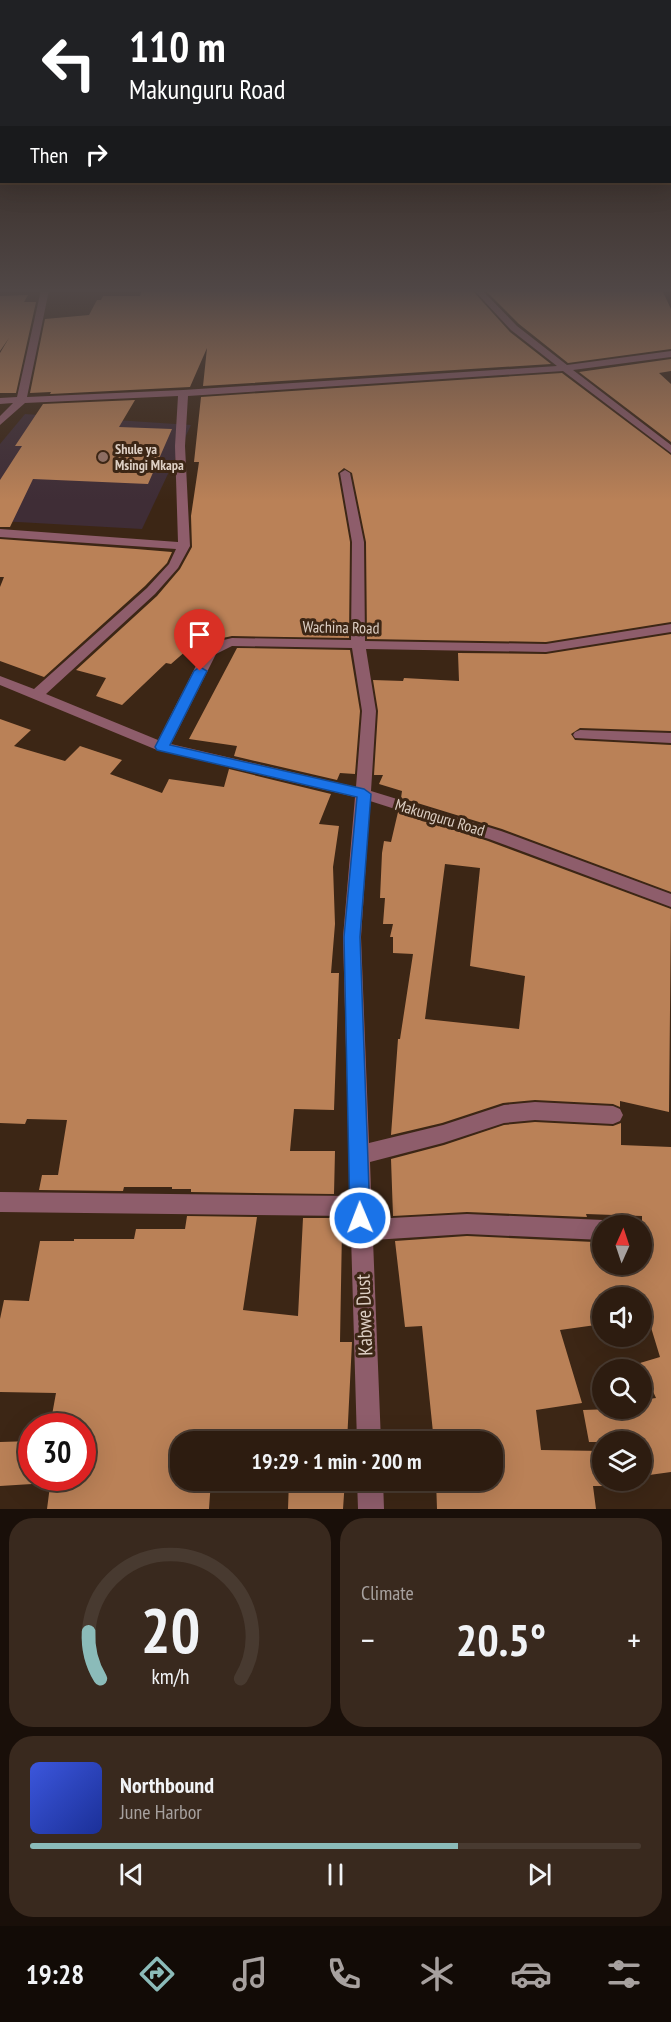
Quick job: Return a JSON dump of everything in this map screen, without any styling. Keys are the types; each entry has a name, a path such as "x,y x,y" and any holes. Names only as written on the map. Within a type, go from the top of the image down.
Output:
{"street":[{"path":"0,422 21,401 30,360"},
{"path":"555,360 671,450"},
{"path":"0,401 183,393 564,368 622,360"},
{"path":"36,695 151,591 174,565 184,546 180,446 183,393"},
{"name":"Kabwe Dust","path":"345,472 358,542 358,643 369,711 352,937 359,1206 369,1431"},
{"path":"0,533 184,546"},
{"name":"Wachina Road","path":"162,747 210,652 220,645 232,642 514,648 581,644 671,628"},
{"name":"Makunguru Road","path":"0,680 162,747 364,794 495,835 671,902"},
{"path":"580,735 671,738"},
{"path":"359,1155 442,1134 504,1114 535,1111 612,1115"},
{"path":"0,1202 359,1206"},
{"path":"360,1230 467,1224 592,1230"},
{"path":"370,1491 371,1509"}],"shaded area":[{"path":"25,414 191,425 142,529 0,521 0,444"}],"building":[{"path":"0,360 23,360 16,393 0,393"},
{"path":"37,360 202,360 190,387 30,393"},
{"path":"206,360 546,360 551,364 203,386"},
{"path":"565,360 587,360 568,363"},
{"path":"671,360 671,371 659,373 671,384 671,442 579,372"},
{"path":"562,373 671,455 671,622 546,642 367,639 366,542 352,473 344,468 338,473 350,542 349,638 232,636 218,639 203,636 171,664 166,663 122,705 96,696 106,678 76,670 157,596 180,569 192,547 191,516 199,462 194,462 201,397"},
{"path":"135,400 119,427 172,429 148,484 33,479 10,527 0,527 0,480 22,446 15,446 43,404"},
{"path":"0,539 172,552 167,563 145,586 44,677 0,661 0,587 4,577 0,577"},
{"path":"671,634 671,731 580,728 571,734 575,740 671,745 671,892 502,829 401,798 402,791 379,784 383,775 374,775 378,711 373,680 403,681 404,678 459,681 458,653 546,654"},
{"path":"237,648 350,650 360,711 355,774 340,773 337,780 234,756 237,746 189,739"},
{"path":"0,719 31,730 14,746 65,761 80,746 122,760 110,774 162,793 169,779 224,787 229,769 331,794 319,824 339,826 333,867 335,924 331,973 339,973 334,1110 294,1109 290,1151 335,1151 334,1194 191,1192 191,1189 172,1189 172,1187 124,1187 123,1191 39,1190 42,1175 58,1175 67,1120 27,1119 25,1124 0,1123"},
{"path":"398,812 488,841 671,909 669,1112 620,1101 620,1107 613,1104 535,1100 503,1103 442,1123 391,1135 398,1039 400,1039 413,954 393,953 393,937 390,937 393,924 383,924 385,898 380,898 382,853 384,841 391,842","holes":["445,864 480,868 470,966 525,976 519,1029 425,1019"]},
{"path":"535,1122 613,1126 621,1123 621,1145 671,1147 671,1472 652,1475 652,1431 592,1431 592,1442 589,1442 583,1410 592,1410 592,1419 652,1419 652,1399 656,1398 652,1389 652,1359 660,1357 652,1331 652,1287 592,1287 592,1326 560,1330 582,1403 536,1410 541,1450 592,1451 592,1491 596,1509 437,1509 436,1491 503,1491 503,1431 433,1431 422,1326 405,1327 395,1241 467,1236 592,1242 592,1275 652,1275 652,1215 586,1214 587,1217 467,1212 393,1216 391,1159 444,1145 504,1125"},
{"path":"187,1216 257,1217 243,1310 298,1316 303,1218 336,1218 336,1229 342,1229 340,1342 352,1342 348,1431 170,1431 170,1491 210,1491 209,1509 47,1509 49,1491 96,1491 96,1413 52,1413 56,1393 0,1392 0,1319 4,1300 29,1301 40,1241 134,1239 136,1229 185,1229"},
{"path":"18,1441 18,1485 0,1486 0,1442"},
{"path":"289,1491 344,1491 343,1509 288,1509"}],"place":[{"name":"Shule ya Msingi Mkapa","path":"103,457"}],"route":[{"path":"200,671 162,747 364,794 352,937 360,1218"}]}
